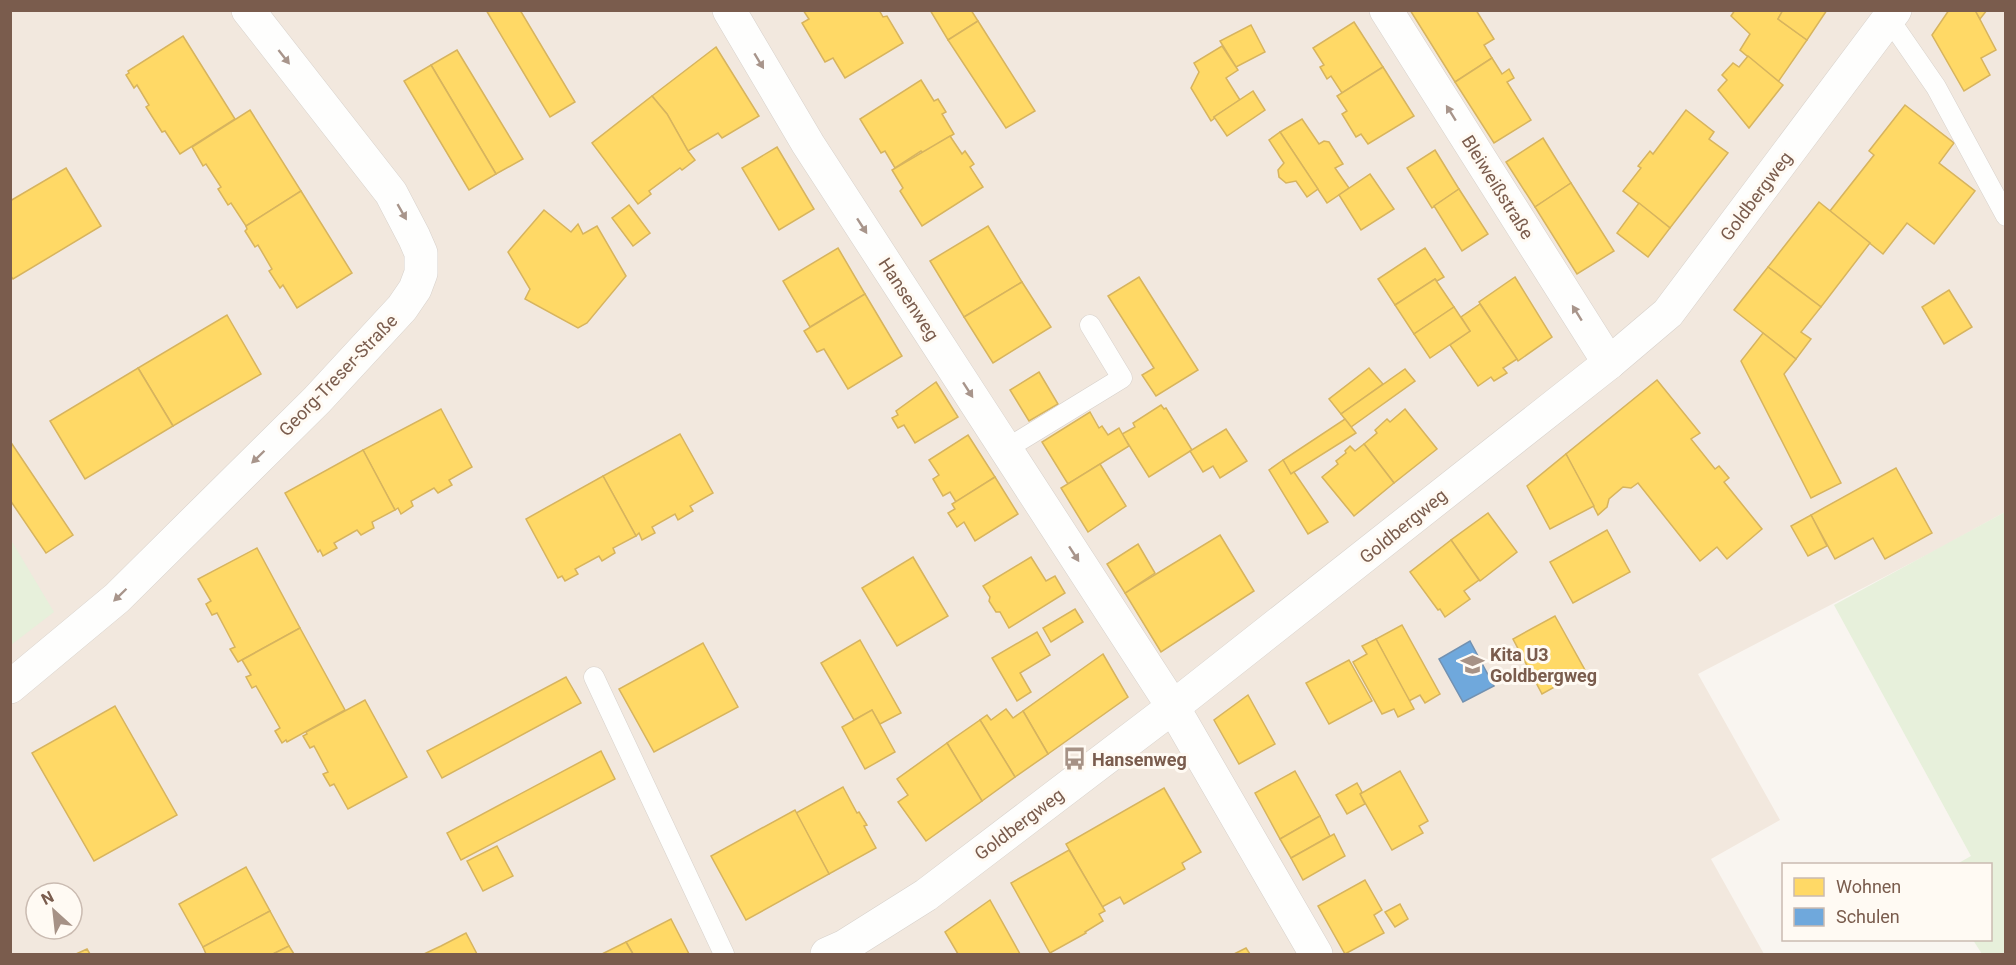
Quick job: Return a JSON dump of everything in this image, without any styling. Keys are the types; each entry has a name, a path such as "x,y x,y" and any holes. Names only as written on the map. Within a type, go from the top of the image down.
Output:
{"street":[{"name":"Georg-Treser-Straße","path":"10,687 117,598 317,400 402,308 415,289 421,273 421,253 391,194 248,10"},
{"name":"Hansenweg","path":"729,10 808,144 1173,707 1316,954"},
{"name":"Bleiweißstraße","path":"1386,10 1609,363"},
{"name":"Goldbergweg","path":"827,954 845,946 926,895 1173,707 1609,363 1668,313 1892,15"}],"lane":[{"path":"1892,15 1936,87 2006,216"},
{"path":"1006,448 1122,378 1090,324"},
{"path":"594,677 724,954"}],"shaded area":[{"path":"10,11 2005,11 2005,512 1698,674 1780,820 1711,859 1764,954 11,954"}],"green space":[{"path":"2005,512 2005,954 1982,954 1974,941 1992,941 1992,863 1959,863 1971,856 1834,605"},
{"path":"11,540 54,612 10,645"}],"building: Wohnen":[{"path":"486,10 520,10 575,102 550,117"},
{"path":"803,10 879,10 883,17 887,16 903,43 845,78 833,58 825,62 802,23 809,19"},
{"path":"930,10 971,10 978,21 948,40"},
{"path":"1410,10 1476,10 1494,39 1484,45 1492,58 1455,82"},
{"path":"1735,10 1783,10 1778,19 1807,40 1778,82 1740,50 1750,34 1731,16"},
{"path":"1783,10 1827,10 1807,40 1778,19"},
{"path":"1949,10 1975,10 1996,50 1981,58 1990,75 1964,91 1932,35"},
{"path":"1975,10 1987,10 1980,19"},
{"path":"978,21 1035,111 1006,128 948,40"},
{"path":"1354,22 1383,67 1342,93 1331,76 1327,79 1320,67 1324,65 1313,48"},
{"path":"1251,25 1265,52 1236,67 1220,41"},
{"path":"183,36 235,119 180,154 146,107 149,105 137,85 134,88 126,75 128,71"},
{"path":"1222,46 1238,70 1226,78 1240,100 1211,121 1191,88 1199,72 1194,63"},
{"path":"716,47 759,116 722,138 718,133 688,151 667,114 652,96"},
{"path":"457,50 523,159 496,174 431,65"},
{"path":"1748,56 1783,85 1749,128 1718,90 1727,80 1722,75 1733,63 1739,67"},
{"path":"1492,58 1502,74 1509,69 1514,78 1507,82 1531,120 1494,143 1455,82"},
{"path":"431,65 496,174 469,190 404,81"},
{"path":"1383,67 1414,116 1368,144 1361,134 1356,137 1342,114 1347,111 1337,96"},
{"path":"921,80 934,101 938,99 946,112 942,114 954,134 895,168 885,151 881,153 860,119"},
{"path":"1253,91 1265,110 1227,136 1214,117"},
{"path":"652,96 667,114 695,160 649,191 651,194 638,204 592,143"},
{"path":"1905,105 1954,143 1939,163 1975,191 1934,244 1907,223 1883,254 1830,211 1874,155 1869,151"},
{"path":"250,110 301,191 246,226 231,203 228,205 218,189 221,187 206,164 203,166 192,147"},
{"path":"1686,110 1714,132 1709,139 1728,153 1670,228 1623,191 1641,168 1638,166 1650,151 1653,154"},
{"path":"1302,119 1319,144 1324,141 1329,142 1343,164 1335,168 1349,188 1327,203 1280,132"},
{"path":"1280,132 1318,189 1307,197 1296,181 1286,183 1279,177 1278,170 1284,163 1269,140"},
{"path":"950,136 962,154 965,151 974,164 970,167 983,187 922,226 900,191 903,188 892,170"},
{"path":"1543,138 1571,183 1535,207 1506,162"},
{"path":"777,147 814,209 779,230 742,168"},
{"path":"1435,150 1459,189 1432,208 1407,168"},
{"path":"66,168 101,226 13,279 10,275 10,201"},
{"path":"1370,174 1394,209 1361,230 1339,195"},
{"path":"1571,183 1614,251 1577,274 1535,207"},
{"path":"1459,189 1488,234 1462,251 1434,206"},
{"path":"301,191 352,273 297,308 283,285 280,288 269,271 272,269 258,245 255,247 245,231 246,226"},
{"path":"1819,202 1870,243 1821,307 1768,267"},
{"path":"1639,203 1670,228 1648,257 1617,233"},
{"path":"629,205 650,233 633,246 612,218"},
{"path":"544,210 571,232 578,224 583,234 597,226 626,276 587,323 578,328 525,299 530,289 508,252"},
{"path":"988,226 1022,282 964,317 930,261"},
{"path":"838,248 865,294 810,327 783,281"},
{"path":"1425,248 1444,277 1437,281 1435,279 1395,305 1378,279"},
{"path":"1768,267 1821,307 1801,332 1811,339 1796,359 1734,310"},
{"path":"1139,277 1198,370 1156,396 1142,375 1154,368 1108,296"},
{"path":"1515,277 1552,337 1518,361 1479,302"},
{"path":"1435,279 1454,307 1414,334 1395,305"},
{"path":"1022,282 1051,327 993,363 964,317"},
{"path":"1949,290 1972,327 1944,344 1922,307"},
{"path":"865,294 902,356 848,389 824,349 817,352 804,331"},
{"path":"1480,304 1517,359 1503,368 1507,373 1494,381 1491,377 1478,386 1450,345 1470,331 1461,317"},
{"path":"1454,307 1470,331 1430,358 1414,334"},
{"path":"227,315 261,374 173,426 138,368"},
{"path":"1763,333 1796,359 1784,374 1841,483 1811,498 1741,361"},
{"path":"138,368 173,426 85,479 50,421"},
{"path":"1369,368 1383,384 1341,414 1329,399"},
{"path":"1405,369 1415,381 1351,427 1341,414"},
{"path":"1039,372 1058,404 1029,421 1010,390"},
{"path":"1657,380 1700,433 1691,439 1715,469 1719,466 1729,478 1724,482 1762,529 1727,559 1717,547 1700,561 1638,483 1631,488 1623,487 1609,499 1607,507 1598,515 1566,454"},
{"path":"936,382 958,417 915,443 904,425 898,428 892,418 898,415 896,411"},
{"path":"1161,405 1164,409 1166,408 1192,450 1149,477 1122,434 1135,427 1133,423"},
{"path":"441,409 472,467 449,480 452,485 438,493 434,488 411,501 413,506 401,514 398,508 395,510 363,450"},
{"path":"1405,409 1437,449 1394,483 1364,444 1377,433 1375,430 1387,419 1390,422"},
{"path":"1090,412 1099,428 1102,426 1108,435 1119,428 1129,446 1068,484 1042,442"},
{"path":"1345,419 1356,433 1291,474 1283,460"},
{"path":"1226,429 1247,461 1220,478 1213,466 1203,472 1190,451"},
{"path":"680,434 713,493 690,506 693,511 678,520 675,514 652,527 655,533 642,540 639,533 636,536 603,476"},
{"path":"968,435 995,477 956,502 950,492 943,496 933,479 939,475 929,460"},
{"path":"10,441 73,535 46,553 10,500"},
{"path":"1364,444 1394,483 1354,516 1322,477 1338,464 1336,461 1346,453 1345,451 1350,446 1355,451"},
{"path":"363,450 395,510 372,522 374,528 361,535 357,530 334,543 337,548 323,556 320,550 318,552 285,493"},
{"path":"1566,454 1594,506 1550,529 1527,486"},
{"path":"1283,460 1291,474 1294,472 1328,522 1308,534 1269,470"},
{"path":"1100,464 1126,506 1088,532 1061,488"},
{"path":"1896,468 1932,533 1885,559 1873,538 1835,559 1811,515"},
{"path":"603,476 636,536 613,548 615,553 602,561 599,556 575,569 578,574 565,581 562,576 558,578 526,519"},
{"path":"995,477 1018,514 975,541 964,522 957,527 948,513 955,509 952,504"},
{"path":"1488,513 1517,552 1480,581 1451,540"},
{"path":"1811,515 1827,546 1808,556 1791,526"},
{"path":"1607,530 1630,572 1573,603 1550,562"},
{"path":"1220,535 1254,591 1161,652 1125,593"},
{"path":"1451,540 1479,580 1464,591 1470,599 1445,617 1410,572"},
{"path":"1138,544 1155,573 1125,593 1107,564"},
{"path":"257,548 300,628 238,662 230,649 235,647 217,613 212,615 206,604 211,601 198,579"},
{"path":"913,557 948,616 897,646 862,588"},
{"path":"1031,557 1046,581 1055,576 1065,593 1009,628 1000,612 996,612 989,601 990,597 983,586"},
{"path":"1075,609 1083,622 1051,642 1043,628"},
{"path":"1555,616 1585,670 1542,694 1513,639"},
{"path":"1402,625 1440,694 1425,703 1420,695 1409,701 1376,639"},
{"path":"300,628 345,710 282,743 275,731 280,728 256,686 252,688 246,677 251,675 242,660"},
{"path":"1037,632 1050,655 1020,673 1031,692 1017,701 992,658"},
{"path":"1376,639 1414,709 1398,717 1394,709 1382,714 1353,662 1367,654 1362,646"},
{"path":"860,640 901,713 880,724 872,710 854,720 821,663"},
{"path":"703,643 738,707 654,752 619,689"},
{"path":"1103,654 1128,697 1048,754 1023,711"},
{"path":"1349,660 1372,701 1329,724 1306,683"},
{"path":"566,677 581,703 442,778 427,751"},
{"path":"1248,695 1275,744 1239,764 1214,720"},
{"path":"365,700 407,777 348,809 334,784 330,786 323,774 328,772 314,746 310,748 303,736 307,734 306,732"},
{"path":"115,706 177,815 94,861 32,753"},
{"path":"1006,709 1013,718 1023,711 1048,754 1015,777 980,720 987,715 991,720"},
{"path":"872,710 895,752 865,769 842,727"},
{"path":"980,720 1015,777 982,801 947,743"},
{"path":"947,743 982,801 926,841 898,802 908,795 897,779"},
{"path":"601,751 615,779 461,860 447,833"},
{"path":"1295,771 1320,816 1280,839 1255,793"},
{"path":"1400,771 1428,821 1419,826 1423,833 1392,850 1360,794"},
{"path":"1357,783 1365,804 1347,814 1336,795"},
{"path":"843,787 857,813 859,812 867,825 864,826 876,848 829,874 796,813"},
{"path":"1164,788 1201,852 1182,863 1185,869 1124,904 1120,897 1102,907 1066,844"},
{"path":"795,810 829,874 746,920 711,856"},
{"path":"1320,816 1330,836 1291,858 1280,839"},
{"path":"1334,834 1345,856 1303,880 1291,858"},
{"path":"497,846 513,876 483,891 467,861"},
{"path":"1069,850 1105,911 1099,914 1103,921 1050,953 1011,883"},
{"path":"246,867 270,911 203,947 179,904"},
{"path":"1365,880 1382,910 1374,915 1384,933 1345,954 1318,906"},
{"path":"990,900 1020,954 958,954 945,932"},
{"path":"1400,904 1408,919 1395,927 1385,912"},
{"path":"270,911 289,946 273,954 206,954 203,947"},
{"path":"671,919 689,954 633,954 626,942"},
{"path":"466,933 477,954 424,954 441,946"},
{"path":"626,942 633,954 602,954"},
{"path":"289,946 294,954 273,954"},
{"path":"1246,948 1250,954 1234,954"},
{"path":"87,949 90,954 76,954"}],"building: Schulen":[{"path":"1470,641 1494,686 1463,702 1439,659"}],"place":[{"name":"Kita U3 Goldbergweg","path":"1472,664"},
{"name":"Hansenweg","path":"1074,759"}]}
